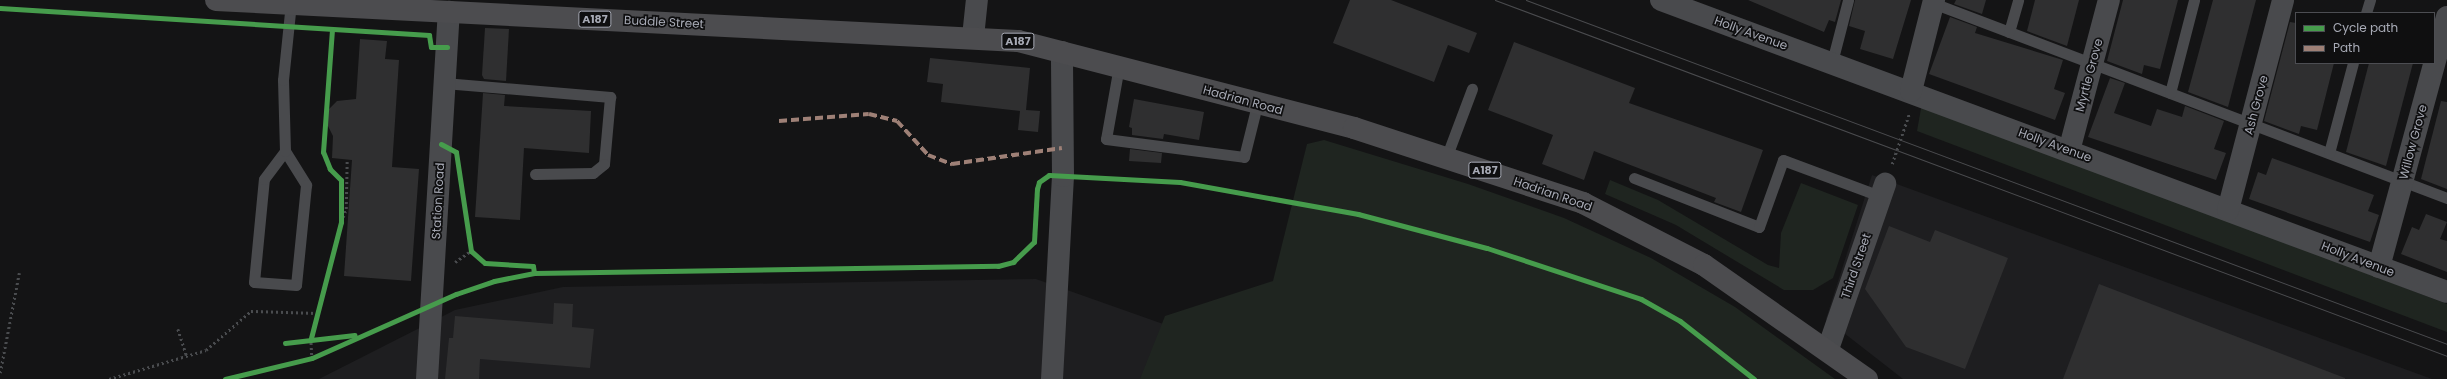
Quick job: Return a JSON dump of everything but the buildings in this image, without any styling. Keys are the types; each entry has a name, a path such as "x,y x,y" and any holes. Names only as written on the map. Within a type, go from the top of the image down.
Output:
{"main road":[{"name":"Buddle Street","path":"216,0 450,6 973,37 1018,41 1062,52"},
{"name":"Hadrian Road","path":"1062,52 1119,66 1257,105 1354,128 1583,203 1647,233 1704,265 1828,349 1867,379"}],"street":[{"path":"973,37 977,0"},
{"name":"Holly Avenue","path":"1664,0 2447,292"},
{"name":"Myrtle Grove","path":"2069,151 2109,0"},
{"name":"Ash Grove","path":"2228,210 2283,0"},
{"path":"1911,91 1933,2"},
{"name":"Station Road","path":"427,379 444,83 450,6"},
{"name":"Willow Grove","path":"2435,62 2447,17"},
{"path":"1052,379 1063,176 1062,52"},
{"name":"Willow Grove","path":"2380,267 2434,64"},
{"name":"Third Street","path":"1828,349 1883,190"}],"lane":[{"path":"1832,62 1848,0"},
{"path":"2009,32 2018,0"},
{"path":"2170,93 2194,0"},
{"path":"2366,12 2370,0"},
{"path":"1933,2 2092,64 2447,198"},
{"path":"285,151 264,179 254,282 296,285 306,185 285,151 283,80 291,3"},
{"path":"2329,153 2353,64"},
{"path":"1119,66 1106,139 1244,157 1257,105"},
{"path":"444,83 610,97 604,164 593,173 535,174"},
{"path":"1446,158 1472,89"},
{"path":"1634,178 1759,227 1783,160 1883,190"}],"path":[{"path":"1883,190 1910,112 1911,91"},
{"path":"339,229 346,209 347,160"},
{"path":"338,177 341,180 341,222"},
{"path":"470,244 477,258"},
{"path":"0,373 19,274"},
{"path":"315,320 317,313 322,308"},
{"path":"109,379 187,357 206,350 251,311 317,313"},
{"path":"312,358 311,338 313,328"},
{"path":"178,329 187,357"},
{"path":"305,340 319,338"},
{"path":"304,360 319,354"}],"shaded area":[{"path":"1922,103 2447,304 2447,332 1917,131"},
{"path":"1324,140 1468,184 1564,218 1651,258 1735,307 1835,379 1140,379 1165,316 1273,281 1307,144"},
{"path":"1872,175 2432,379 1903,379 1826,319"},
{"path":"1610,180 1658,200 1768,265 1779,268 1781,233 1801,183 1858,205 1833,278 1813,290 1784,290 1676,225 1605,194"},
{"path":"1036,279 1319,379 319,379 455,310 563,287"}],"tram line":[{"path":"1495,0 2447,356"},
{"path":"1526,0 2447,344"}],"marked path":[{"path":"779,121 869,114 897,121 928,155 952,164 1062,148"}],"cycle path":[{"path":"0,8 429,35 431,47 447,47"},
{"path":"311,338 341,222 341,180 330,169 323,152 332,29"},
{"path":"441,144 456,152 471,251 485,263 533,266 534,273"},
{"path":"225,379 312,358 456,294 494,281 534,273 998,266 1013,262 1034,242 1037,189 1039,182 1049,175 1180,182 1358,214 1487,248 1641,299 1680,321 1754,379"},
{"path":"285,343 355,335"}]}
